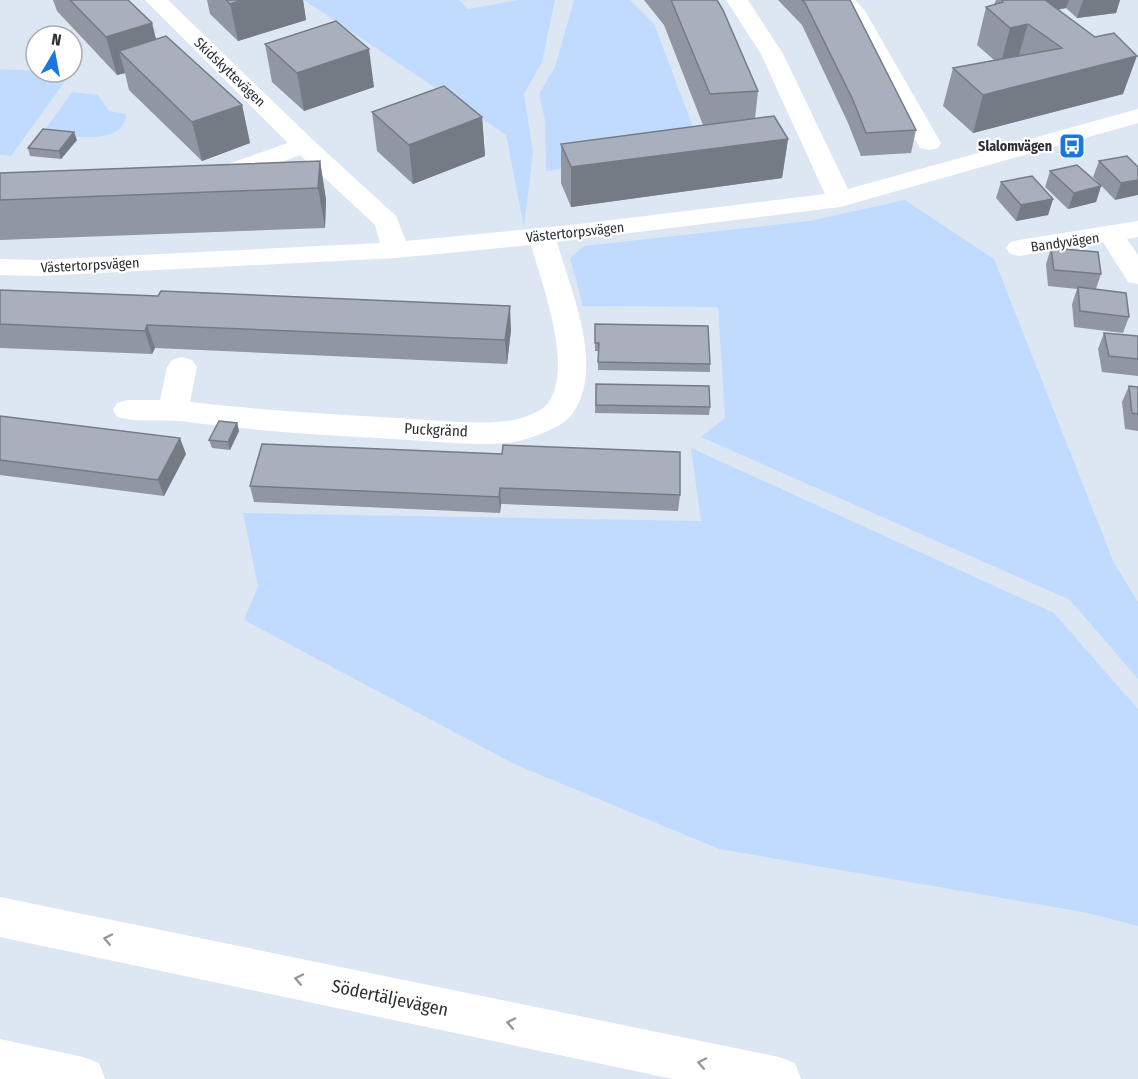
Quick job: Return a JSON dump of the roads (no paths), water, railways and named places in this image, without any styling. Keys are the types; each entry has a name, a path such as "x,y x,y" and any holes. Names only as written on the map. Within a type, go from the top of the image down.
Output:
{"main road":[{"name":"Skidskyttevägen","path":"156,0 304,145 387,222 396,250"},
{"path":"737,0 772,54 840,198"},
{"path":"844,0 857,16 929,143"},
{"name":"Västertorpsvägen","path":"0,267 51,267 396,250 542,236 794,206 840,198 1138,116"},
{"path":"185,175 228,172 304,145"},
{"name":"Bandyvägen","path":"1019,248 1138,230"},
{"name":"Bandyvägen","path":"1112,235 1138,276"},
{"name":"Puckgränd","path":"128,410 173,410 260,421 461,432 510,432 546,420 561,410 573,374 571,341 542,236"},
{"path":"173,410 182,367"},
{"name":"Södertäljevägen","path":"0,917 780,1079"},
{"path":"0,1060 83,1079"}],"place":[{"name":"Slalomvägen","path":"1072,146"}]}
